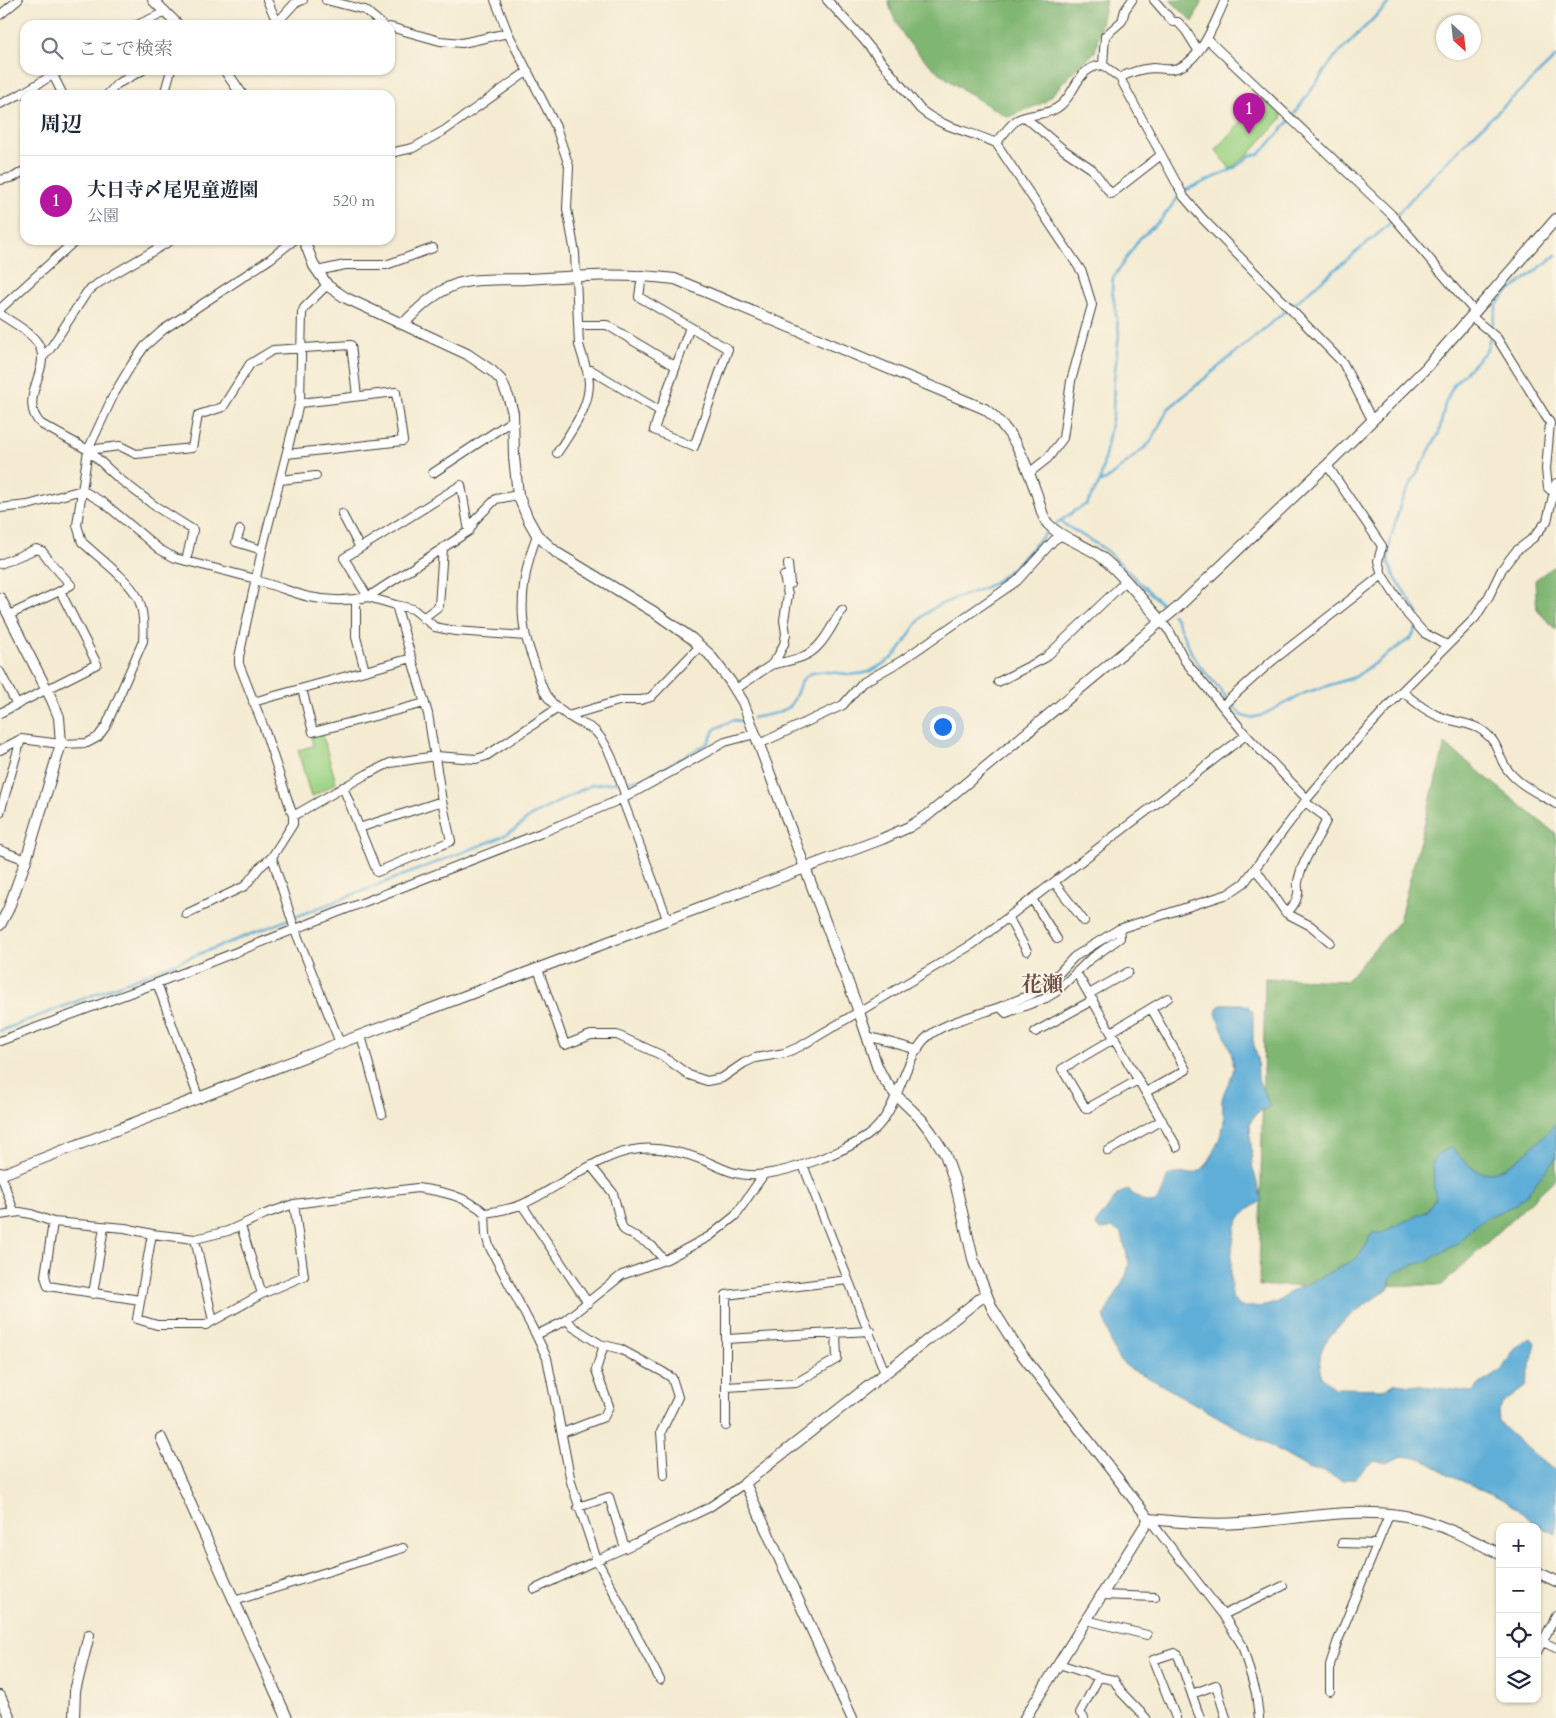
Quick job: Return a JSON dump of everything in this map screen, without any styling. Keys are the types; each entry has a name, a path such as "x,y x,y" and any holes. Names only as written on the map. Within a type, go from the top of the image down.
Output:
{"street":[{"path":"0,15 18,0"},
{"path":"153,0 173,20"},
{"path":"268,0 275,20"},
{"path":"280,20 295,3 303,0"},
{"path":"326,0 365,10 378,20"},
{"path":"495,0 508,32 556,127 569,166 568,209 577,276 579,345 590,380 588,394 578,419 557,454"},
{"path":"828,0 920,109 930,118 952,128 976,134 996,143 1082,272 1092,305 1071,381 1062,438 1048,458 1029,473"},
{"path":"1103,65 1104,36 1122,22 1124,10 1132,0"},
{"path":"1154,0 1173,22 1178,22 1186,31 1198,50"},
{"path":"1120,78 1131,72 1154,68 1173,69 1189,63 1208,39 1225,0"},
{"path":"148,20 166,12"},
{"path":"395,28 440,41 462,43 508,32"},
{"path":"1208,39 1391,214 1473,314 1497,338 1550,423 1546,468 1548,488 1554,493"},
{"path":"996,143 1017,120 1061,106 1085,72 1093,66 1103,65 1120,78 1184,197 1343,363 1372,420"},
{"path":"395,152 413,148 445,130 528,71"},
{"path":"28,90 53,75 60,90"},
{"path":"112,90 117,84 134,75"},
{"path":"165,90 170,75"},
{"path":"228,75 239,90"},
{"path":"0,104 20,94"},
{"path":"1026,118 1064,150 1092,169 1111,194 1160,155"},
{"path":"0,180 14,177 20,173"},
{"path":"14,1212 0,1174 199,1099 361,1035 805,869 882,839 909,827 928,815 945,803 1177,608 1426,368 1556,219"},
{"path":"0,310 71,245"},
{"path":"42,358 50,349 87,292 100,282 163,245"},
{"path":"0,750 21,739 61,744 87,742 98,737 106,726 143,641 144,626 138,599 128,584 82,542 78,533 77,525 88,450 114,394 145,346 163,330 270,259 288,245"},
{"path":"306,245 317,272 327,285 346,298 467,354 492,370 501,380 509,399 513,420 518,495 537,535 557,553 654,612 700,646 709,654 736,689 750,720 883,1078 896,1096 926,1126 945,1154 955,1182 974,1263 992,1308 1017,1348 1223,1615 1242,1645 1256,1693 1258,1718"},
{"path":"317,272 345,265 386,266 433,248"},
{"path":"642,275 639,297 728,349 694,447 654,430 690,327"},
{"path":"0,1041 157,983 294,927 541,833 624,798 725,742 757,739 843,705 862,683 901,661 1017,581 1054,540 1055,529 1016,441 998,419 985,409 675,279 642,275 577,276 464,282 441,292 426,302 403,324"},
{"path":"186,914 245,886 258,868 272,857 293,824 264,728 238,657 262,550 300,403 302,313 304,308 327,285"},
{"path":"0,314 35,341 41,349 42,358 35,385 32,408 35,418 41,424 88,450 155,506 193,530 186,560"},
{"path":"578,324 607,325 675,366"},
{"path":"88,450 120,446 136,454 192,448 198,415 223,407 250,364 273,350 351,345 357,396"},
{"path":"587,371 591,370 660,411"},
{"path":"287,454 403,441 396,392 300,403"},
{"path":"433,473 513,420"},
{"path":"1327,465 1382,546 1378,561 1382,575 1408,615 1424,633 1447,645"},
{"path":"280,480 316,476"},
{"path":"0,1215 14,1212 31,1214 53,1222 125,1228 152,1234 195,1239 241,1226 265,1214 294,1204 417,1188 456,1196 475,1204 485,1212 504,1210 522,1205 605,1158 641,1149 675,1152 702,1159 733,1172 752,1175 802,1165 850,1146 868,1136 883,1122 908,1065 924,1040 945,1026 1000,1007 1047,986 1074,957 1120,928 1228,894 1244,883 1306,800 1354,743 1402,691 1475,618 1489,596 1502,569 1516,551 1533,538 1548,521 1556,483"},
{"path":"469,531 461,485 344,558 368,597 413,609 434,626 455,632 525,636"},
{"path":"0,508 28,505 82,490 104,503 159,548 175,558 256,578 260,582 309,597 356,600 368,597 469,531 476,519 496,499 518,495"},
{"path":"342,514 360,548"},
{"path":"1055,529 1100,555 1163,618 1185,661 1246,735 1306,800 1324,816 1326,821 1310,849 1297,884 1298,893 1293,908 1286,914"},
{"path":"240,530 236,542 262,550"},
{"path":"537,535 524,591 523,612 525,636 541,684 558,708 568,716 594,730 600,737 615,766 624,798 668,920"},
{"path":"423,618 438,606 442,548"},
{"path":"0,564 36,549 42,551 71,585 9,615"},
{"path":"736,689 771,665 778,656 786,634 784,620 791,588 788,564"},
{"path":"1222,706 1272,661 1382,575"},
{"path":"784,576 788,595"},
{"path":"998,682 1045,658 1126,581"},
{"path":"0,713 98,664 60,591"},
{"path":"0,598 47,689 59,718 61,744 26,860 8,910 0,925"},
{"path":"356,600 356,637 365,671"},
{"path":"343,787 376,872 451,841 425,703 396,605"},
{"path":"771,665 812,652 819,646 842,610"},
{"path":"568,716 622,700 642,700 650,697 700,646"},
{"path":"253,702 412,658"},
{"path":"0,672 17,705"},
{"path":"302,689 313,732 425,703"},
{"path":"1402,691 1425,710 1446,719 1476,726 1493,740 1505,767 1513,777 1556,804"},
{"path":"292,816 390,763 436,756 476,760 481,758 558,708"},
{"path":"538,969 565,1045 591,1035 617,1035 661,1054 688,1074 707,1081 722,1078 744,1063 756,1058 784,1053 801,1046 973,944 1246,735"},
{"path":"0,813 21,739"},
{"path":"359,828 442,801"},
{"path":"0,850 26,860"},
{"path":"272,857 294,927 340,1044"},
{"path":"1255,868 1286,914 1311,926 1330,942"},
{"path":"1054,882 1084,921"},
{"path":"1032,899 1058,939"},
{"path":"1008,917 1026,951"},
{"path":"1000,1007 1006,1013 1046,998 1056,992 1089,960 1120,938 1120,928"},
{"path":"1076,972 1177,1147"},
{"path":"1035,1032 1128,972"},
{"path":"157,983 199,1099"},
{"path":"1138,1080 1086,1109 1062,1069 1168,998"},
{"path":"1146,1092 1186,1070 1151,1008"},
{"path":"361,1035 382,1114"},
{"path":"867,1036 918,1050"},
{"path":"1108,1151 1162,1120"},
{"path":"802,1165 870,1331 885,1374"},
{"path":"591,1166 613,1193 620,1224 624,1230 652,1246 664,1260"},
{"path":"536,1335 567,1319 622,1275 664,1260 710,1236 735,1216 764,1174"},
{"path":"152,1234 137,1319 157,1325 206,1325 262,1294 304,1276 294,1204"},
{"path":"522,1205 588,1303"},
{"path":"485,1212 486,1235 489,1246 547,1358 571,1482 597,1560 660,1680"},
{"path":"53,1222 45,1276 48,1286 140,1300"},
{"path":"241,1226 262,1294"},
{"path":"93,1294 104,1227"},
{"path":"195,1239 213,1321"},
{"path":"726,1426 726,1295 848,1280"},
{"path":"535,1589 708,1508 745,1483 986,1294"},
{"path":"567,1319 573,1327 604,1345 620,1349 672,1378 678,1397 661,1432 664,1475"},
{"path":"726,1339 870,1331"},
{"path":"726,1387 796,1383 838,1359 836,1332"},
{"path":"562,1434 604,1417 608,1412 609,1406 596,1370 604,1345"},
{"path":"161,1438 287,1718"},
{"path":"745,1483 852,1718"},
{"path":"578,1507 609,1497 625,1548"},
{"path":"1149,1519 1192,1523 1240,1523 1340,1514 1389,1514 1418,1519 1466,1537 1496,1552"},
{"path":"1330,1691 1330,1665 1389,1514"},
{"path":"1025,1718 1149,1519"},
{"path":"1342,1544 1376,1544"},
{"path":"234,1601 403,1548"},
{"path":"1541,1574 1556,1581"},
{"path":"1223,1615 1283,1586"},
{"path":"1102,1595 1154,1597"},
{"path":"1556,1616 1542,1642 1556,1648"},
{"path":"1086,1620 1147,1635"},
{"path":"74,1718 75,1692 89,1634"},
{"path":"1176,1718 1153,1660 1174,1652 1178,1655 1200,1718"},
{"path":"1059,1664 1114,1680 1121,1692 1146,1718"},
{"path":"1084,1718 1080,1713 1099,1677"},
{"path":"1192,1694 1216,1685 1226,1718"},
{"path":"0,1696 10,1718"}],"green space":[{"path":"888,0 1106,0 1095,52 1045,102 1008,117 953,83 919,55 895,20"},
{"path":"1170,0 1202,0 1193,22"},
{"path":"1263,98 1282,115 1281,119 1250,153 1230,169 1216,150"},
{"path":"1556,566 1556,630 1537,610 1535,580"},
{"path":"322,733 336,783 311,797 298,750 313,746 311,736"},
{"path":"1445,744 1556,834 1556,1178 1442,1285 1259,1286 1265,978 1346,981 1399,921"}],"water":[{"path":"1223,1004 1241,1004 1248,1006 1253,1012 1253,1041 1257,1057 1258,1079 1270,1106 1257,1113 1250,1122 1252,1165 1262,1201 1240,1217 1234,1236 1231,1284 1233,1299 1241,1307 1260,1307 1277,1302 1287,1294 1357,1258 1373,1233 1384,1233 1427,1211 1436,1198 1432,1163 1435,1157 1451,1147 1473,1168 1481,1172 1491,1172 1501,1169 1522,1156 1556,1123 1556,1158 1525,1196 1515,1205 1488,1217 1473,1227 1459,1242 1428,1261 1398,1271 1391,1278 1389,1288 1347,1318 1328,1338 1322,1348 1320,1358 1322,1377 1335,1388 1386,1389 1396,1383 1472,1392 1480,1384 1501,1371 1515,1348 1531,1338 1536,1344 1525,1387 1502,1404 1498,1411 1499,1421 1509,1433 1556,1472 1556,1534 1541,1526 1541,1523 1535,1523 1503,1499 1455,1478 1423,1459 1402,1456 1386,1463 1375,1460 1355,1478 1343,1480 1321,1471 1310,1469 1133,1370 1125,1365 1115,1353 1104,1316 1126,1276 1129,1264 1122,1234 1113,1228 1101,1230 1095,1225 1118,1194 1128,1190 1145,1202 1154,1202 1161,1195 1168,1176 1197,1172 1205,1167 1209,1161 1224,1124 1222,1099 1234,1066 1228,1042 1216,1013 1218,1007"}],"waterway":[{"path":"1184,191 1233,169 1251,155 1259,155 1287,124 1334,58 1392,0"},
{"path":"1100,482 1106,480 1150,443 1168,409 1385,228 1471,137 1556,57"},
{"path":"1053,526 1087,504 1100,482 1113,414 1114,379 1119,333 1112,289 1113,278 1140,238 1160,221 1180,195"},
{"path":"1172,614 1200,666 1242,716 1250,718 1260,716 1305,693 1355,677 1411,638 1419,623 1418,613 1394,576 1388,561 1391,538 1401,502 1439,433 1445,404 1454,384 1487,350 1497,305 1506,294 1556,255"},
{"path":"1059,521 1106,550 1168,610"},
{"path":"753,718 779,712 788,707 802,681 808,675 821,672 861,674 884,664 897,653 926,613 945,602 997,581 1013,568 1049,530"},
{"path":"623,782 647,778 708,743 715,729 733,720 747,720"},
{"path":"0,1031 497,839 514,830 531,816 591,785 618,782"}],"place":[{"name":"大日寺〆尾児童遊園","path":"1249,134"}],"district":[{"name":"花瀬","path":"1042,984"}]}
